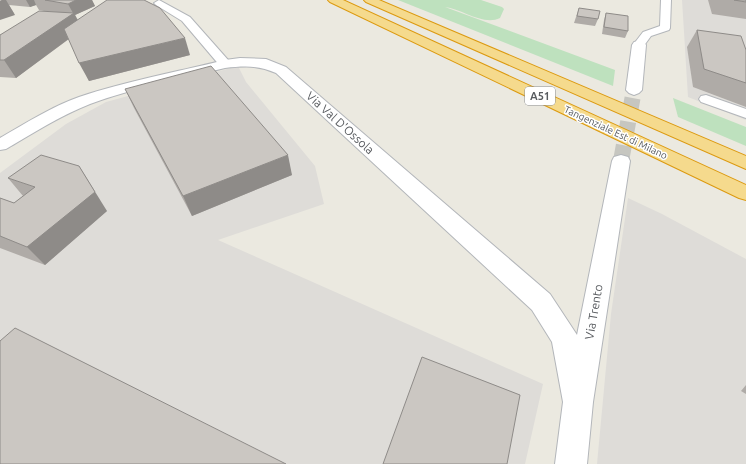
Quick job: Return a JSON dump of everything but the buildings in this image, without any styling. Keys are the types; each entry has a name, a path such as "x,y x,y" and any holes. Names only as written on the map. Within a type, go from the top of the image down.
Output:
{"highway":[{"name":"Tangenziale Est di Milano","path":"334,0 746,192"},
{"name":"Tangenziale Est di Milano","path":"370,0 746,163"}],"street":[{"path":"634,90 639,45"},
{"name":"Via Val D'Ossola","path":"0,146 50,116 84,101 112,92 224,64 253,62 266,64 281,70 541,302 565,340 578,402"},
{"name":"Via Trento","path":"571,464 578,402 621,161"}],"lane":[{"path":"639,45 648,34 665,28 666,0"},
{"path":"159,3 186,19 224,64"},
{"path":"706,99 746,114"}],"shaded area":[{"path":"682,0 746,0 746,120 688,97"},
{"path":"238,66 246,82 315,166 324,204 218,240 543,384 525,464 0,464 0,173 66,124 106,102"},
{"path":"628,198 662,214 746,259 746,464 597,464 611,314"}],"green space":[{"path":"398,0 481,0 502,7 504,9 500,18 487,20 445,7 615,70 613,86"},
{"path":"673,98 746,127 746,146 678,117"}],"tunnel":[{"path":"621,161 634,90"}]}
